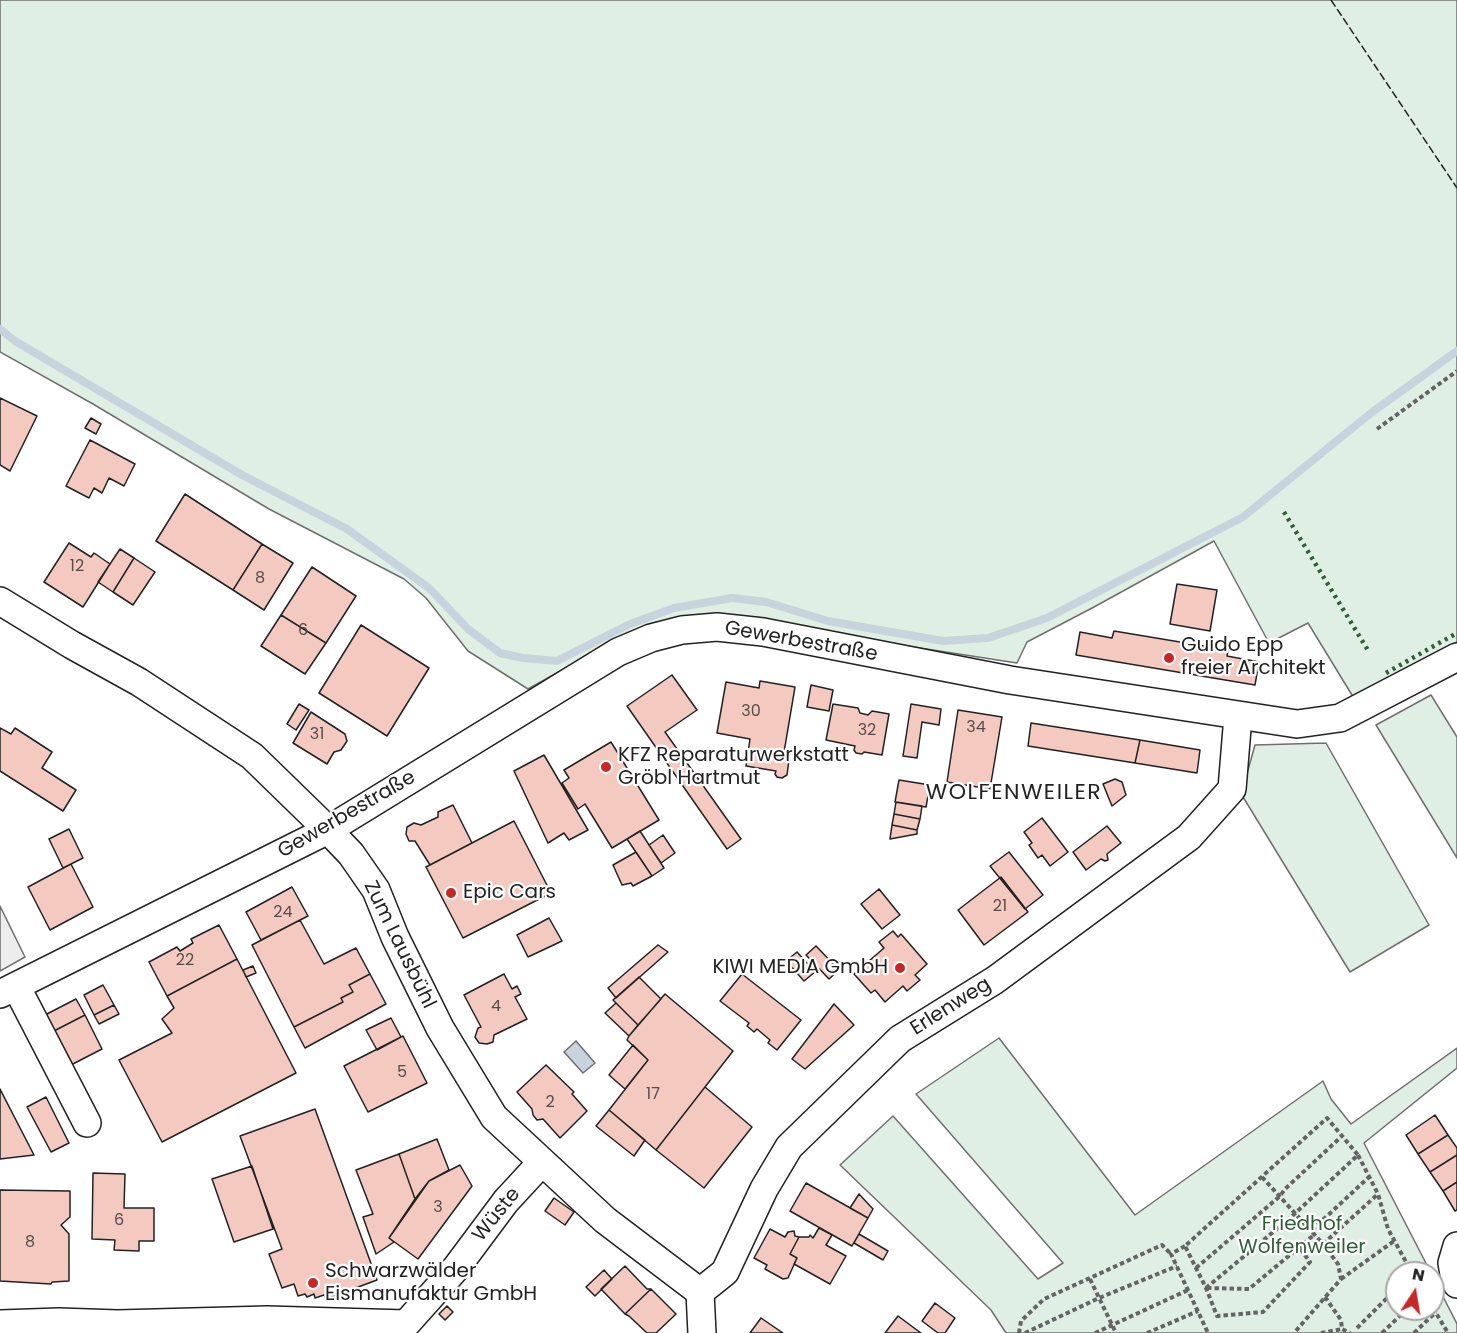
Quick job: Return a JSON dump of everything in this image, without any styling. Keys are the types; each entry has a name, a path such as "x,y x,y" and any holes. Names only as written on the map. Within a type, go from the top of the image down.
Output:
{"street":[{"name":"Zum Lausbühl","path":"0,601 138,682 252,756 328,830 351,854 376,890 394,937 440,1028 494,1117 605,1220 700,1292"},
{"name":"Gewerbestraße","path":"8,990 328,830 618,652 651,638 682,630 717,627 763,632 1010,680 1298,724 1340,717 1457,657"},
{"name":"Erlenweg","path":"700,1292 725,1272 764,1189 789,1147 900,1039 995,980 1189,837 1232,789 1238,716"},
{"path":"8,990 87,1123"},
{"name":"Wüste","path":"0,1324 59,1322 117,1329 267,1320 406,1324 456,1268 506,1202 542,1162"},
{"path":"1457,1246 1452,1263 1457,1284"},
{"path":"700,1292 702,1333"}],"path":[{"path":"1377,429 1457,371"},
{"path":"1171,1254 1185,1246 1327,1118 1358,1155 1378,1194 1388,1229 1405,1261"},
{"path":"1196,1268 1280,1196 1342,1136"},
{"path":"1206,1288 1296,1212 1358,1155"},
{"path":"1262,1176 1314,1232 1338,1264 1341,1279"},
{"path":"1206,1288 1249,1289 1299,1247 1369,1177"},
{"path":"1323,1244 1378,1194"},
{"path":"1294,1333 1341,1279 1394,1240"},
{"path":"1018,1333 1021,1321 1044,1299 1162,1245 1171,1254 1206,1333"},
{"path":"1185,1246 1217,1316 1263,1312 1310,1262 1299,1247"},
{"path":"1025,1333 1177,1266"},
{"path":"1090,1279 1116,1333"},
{"path":"1095,1333 1188,1290"},
{"path":"1325,1297 1341,1320 1342,1329"},
{"path":"1357,1328 1385,1300"},
{"path":"1147,1333 1198,1311"},
{"path":"1383,1333 1395,1321"},
{"path":"1414,1333 1424,1321"},
{"path":"1321,1333 1342,1329 1350,1333"}],"green space":[{"path":"0,0 1457,0 1457,642 1355,700 1308,623 1269,643 1214,541 1027,642 1017,663 732,619 609,644 528,689 468,651 426,598 404,579 269,509 93,404 0,352"},
{"path":"1431,695 1457,737 1457,858 1376,725"},
{"path":"1326,743 1429,925 1350,972 1240,792 1255,745"},
{"name":"Friedhof Wolfenweiler","path":"999,1038 1135,1215 1323,1081 1331,1099 1351,1124 1457,1048 1457,1068 1364,1143 1425,1261 1385,1261 1385,1321 1445,1321 1445,1300 1457,1324 1457,1333 1006,1333 991,1310 840,1165 893,1116 1038,1279 1063,1263 916,1094"}],"shaded area":[{"path":"0,906 25,957 0,971"},
{"path":"576,1041 595,1063 583,1073 564,1052"}],"building":[{"path":"0,398 37,416 10,471 0,465"},
{"path":"91,418 101,424 96,434 85,428"},
{"path":"90,440 135,464 124,486 109,478 102,493 94,488 89,498 66,486"},
{"path":"185,494 262,544 233,590 156,541"},
{"path":"69,543 91,557 94,553 110,564 83,607 44,582"},
{"path":"262,544 293,563 264,610 233,590"},
{"path":"120,549 134,558 113,592 98,582"},
{"path":"134,558 155,572 133,605 113,592"},
{"path":"312,567 356,596 326,643 281,615"},
{"path":"1177,584 1217,590 1210,631 1170,624"},
{"path":"281,615 326,643 305,674 261,646"},
{"path":"361,625 429,668 387,736 319,693"},
{"path":"1114,631 1228,650 1227,656 1259,662 1255,685 1076,655 1080,632 1112,638"},
{"path":"672,675 697,710 665,732 741,839 727,849 627,706"},
{"path":"760,681 795,687 783,758 789,760 787,775 782,778 777,777 776,771 746,766 750,739 717,733 726,682 759,688"},
{"path":"811,685 833,690 829,711 807,707"},
{"path":"299,704 309,710 296,730 287,724"},
{"path":"833,704 858,708 860,713 868,715 872,711 889,714 882,755 856,753 855,746 826,740"},
{"path":"911,704 941,709 939,725 922,722 917,758 903,756"},
{"path":"958,710 1002,717 990,789 947,782"},
{"path":"311,712 345,734 347,741 341,750 334,752 327,764 293,743"},
{"path":"1031,723 1140,740 1135,763 1028,746"},
{"path":"0,728 11,734 15,728 52,752 42,768 76,790 63,811 0,771"},
{"path":"1140,740 1200,750 1197,773 1135,763"},
{"path":"611,742 659,820 612,848 585,804 578,809 562,783 569,778 564,770"},
{"path":"544,755 588,830 569,840 564,833 548,843 514,771"},
{"path":"1115,779 1122,782 1126,795 1112,806 1103,784"},
{"path":"899,780 930,785 926,807 895,802"},
{"path":"896,802 922,806 920,819 894,814"},
{"path":"453,805 472,843 430,865 415,841 409,841 406,834 407,827 414,823 421,825 438,817 438,812"},
{"path":"894,814 920,819 917,830 892,825"},
{"path":"1042,818 1068,852 1050,866 1042,855 1038,858 1029,845 1032,843 1024,832"},
{"path":"514,821 551,893 463,938 426,867"},
{"path":"892,825 917,830 917,834 890,839"},
{"path":"1107,826 1121,843 1107,854 1108,860 1101,859 1086,870 1073,852"},
{"path":"69,829 83,858 63,868 49,839"},
{"path":"640,831 664,868 652,876 627,839"},
{"path":"663,835 675,853 661,863 649,845"},
{"path":"636,852 652,876 633,886 631,883 622,885 613,865"},
{"path":"1009,852 1043,895 1025,909 990,866"},
{"path":"71,864 93,907 50,930 28,887"},
{"path":"1001,877 1028,912 984,945 958,910"},
{"path":"292,887 308,916 261,940 246,912"},
{"path":"879,889 900,915 882,929 861,904"},
{"path":"549,918 562,941 528,957 517,935"},
{"path":"300,920 324,964 356,948 370,974 349,985 353,992 341,998 343,1002 294,1027 252,945"},
{"path":"219,925 237,959 167,996 149,962 177,947 180,951 193,943 191,939"},
{"path":"893,931 898,937 901,934 927,964 915,975 920,980 907,991 903,986 885,1002 875,990 871,993 854,974 884,948 879,942"},
{"path":"658,945 668,952 616,998 608,988"},
{"path":"816,946 839,970 829,979 806,955"},
{"path":"797,952 815,972 804,981 786,961"},
{"path":"237,959 296,1073 162,1142 119,1060 172,1033 162,1019 174,1008 167,996"},
{"path":"253,966 256,973 246,977 243,970"},
{"path":"370,974 386,1004 305,1048 294,1027 343,1002 341,998 353,992 349,985"},
{"path":"504,974 512,989 517,986 521,994 515,997 527,1019 494,1035 493,1042 479,1043 475,1037 478,1028 481,1027 464,995"},
{"path":"742,974 801,1020 777,1050 768,1043 770,1040 757,1029 754,1032 747,1026 749,1023 720,1001"},
{"path":"639,977 661,999 638,1025 613,1000"},
{"path":"103,985 114,1005 94,1015 84,995"},
{"path":"665,994 733,1051 656,1150 609,1110 648,1060 627,1040"},
{"path":"76,999 85,1015 52,1032 43,1016"},
{"path":"616,1003 638,1025 629,1036 605,1013"},
{"path":"834,1004 854,1025 805,1069 792,1059"},
{"path":"114,1005 119,1014 99,1024 94,1015"},
{"path":"85,1015 102,1049 69,1066 52,1032"},
{"path":"391,1018 401,1037 377,1050 366,1030"},
{"path":"403,1036 427,1083 368,1112 344,1066"},
{"path":"633,1045 648,1060 625,1089 609,1075"},
{"path":"546,1065 574,1092 572,1094 587,1111 560,1138 543,1119 537,1120 532,1109 517,1092"},
{"path":"705,1087 752,1127 704,1188 656,1150"},
{"path":"0,1089 34,1155 0,1159"},
{"path":"46,1097 69,1143 51,1152 27,1107"},
{"path":"315,1109 377,1280 326,1299 324,1295 315,1298 314,1294 307,1297 305,1294 298,1296 294,1284 282,1288 269,1254 282,1249 240,1136"},
{"path":"609,1110 645,1140 634,1156 596,1126"},
{"path":"1435,1115 1448,1135 1418,1154 1406,1135"},
{"path":"1448,1135 1457,1148 1457,1155 1430,1172 1418,1154"},
{"path":"437,1139 449,1170 429,1181 415,1199 399,1154"},
{"path":"399,1154 415,1199 389,1238 394,1242 376,1254 363,1217 373,1214 356,1170"},
{"path":"1457,1155 1457,1182 1443,1191 1430,1172"},
{"path":"460,1165 472,1186 418,1259 389,1238 429,1181"},
{"path":"252,1166 273,1229 234,1242 212,1179"},
{"path":"93,1173 125,1174 124,1208 154,1208 154,1241 139,1241 139,1251 114,1250 115,1240 92,1239"},
{"path":"1457,1182 1457,1210 1455,1211 1443,1191"},
{"path":"806,1183 868,1218 852,1246 790,1211"},
{"path":"0,1190 70,1191 70,1217 61,1225 69,1234 69,1281 52,1282 51,1284 0,1281"},
{"path":"859,1194 873,1209 868,1218 850,1208"},
{"path":"554,1198 574,1212 565,1225 545,1211"},
{"path":"819,1228 832,1235 826,1245 846,1256 830,1284 794,1264 797,1258 790,1254 799,1237 810,1235 813,1238"},
{"path":"770,1229 785,1237 788,1232 794,1231 795,1236 799,1237 790,1254 797,1258 788,1278 783,1279 765,1269 767,1265 754,1258"},
{"path":"859,1234 888,1251 883,1260 854,1243"},
{"path":"625,1266 647,1289 651,1289 625,1314 601,1289"},
{"path":"604,1270 612,1279 595,1296 586,1287"},
{"path":"651,1289 676,1314 656,1333 647,1333 625,1314"},
{"path":"935,1303 955,1318 945,1333 938,1333 922,1321"},
{"path":"447,1306 453,1312 445,1320 439,1314"},
{"path":"898,1316 921,1333 885,1333"},
{"path":"761,1318 783,1333 750,1333"}],"waterway":[{"path":"0,329 15,341 242,475 347,529 429,588 468,629 500,653 557,661 630,624 674,608 732,598 766,602 828,621 943,641 988,638 1047,618 1243,517 1371,413 1457,351"}],"hedge":[{"path":"1284,512 1369,652"},
{"path":"1386,673 1457,633"}],"fence":[{"path":"1331,0 1457,188"}],"place":[{"name":"Guido Epp freier Architekt","path":"1169,658"},
{"name":"KFZ Reparaturwerkstatt Gröbl Hartmut","path":"606,767"},
{"name":"Epic Cars","path":"451,893"},
{"name":"KIWI MEDIA GmbH","path":"900,968"},
{"name":"Schwarzwälder Eismanufaktur GmbH","path":"313,1283"}],"district":[{"name":"WOLFENWEILER","path":"1014,793"}]}
